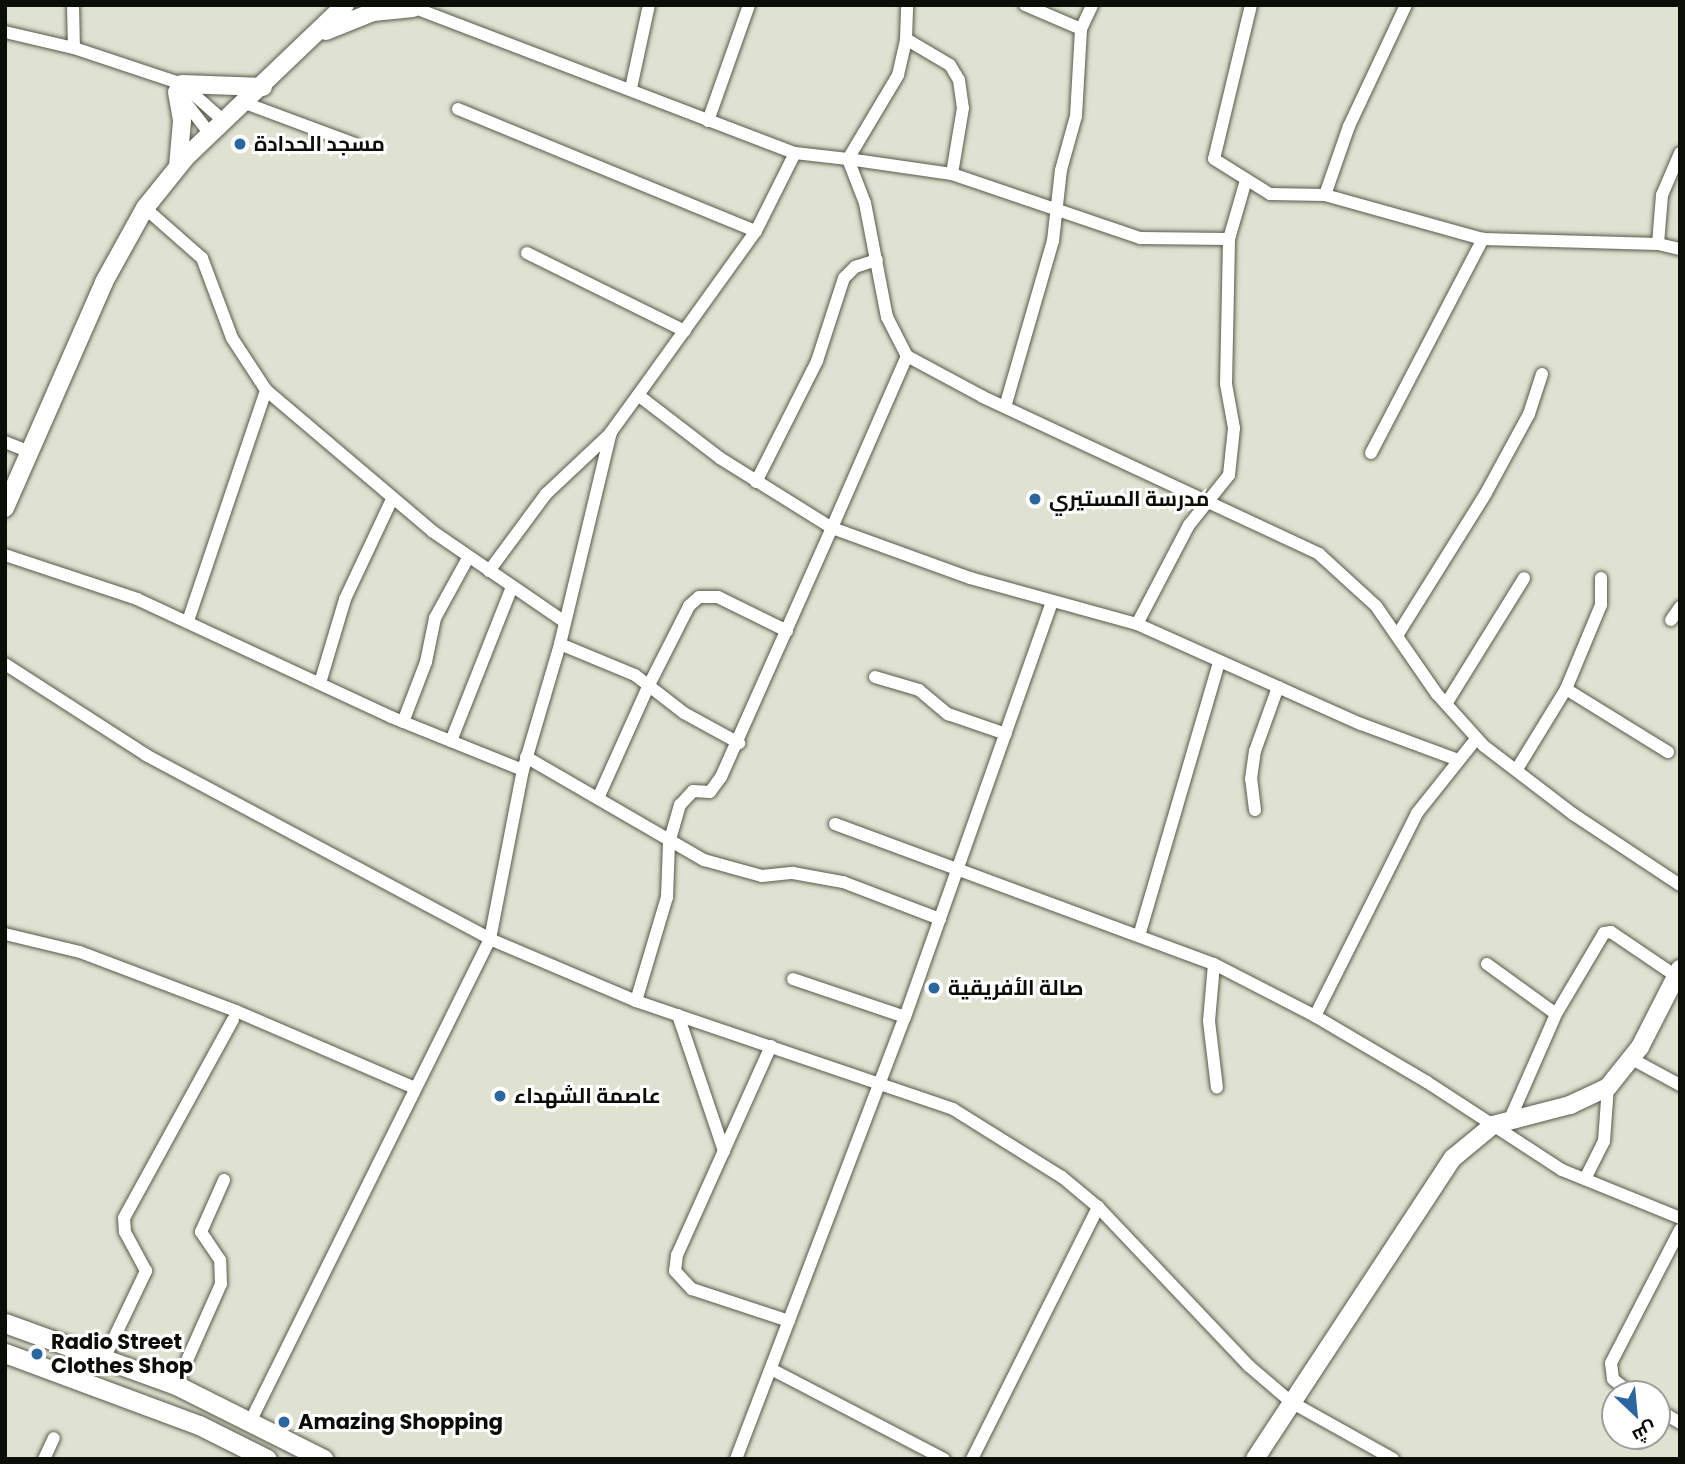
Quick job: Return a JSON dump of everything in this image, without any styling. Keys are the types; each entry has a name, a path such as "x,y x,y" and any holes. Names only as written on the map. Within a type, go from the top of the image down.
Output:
{"main road":[{"path":"5,1324 176,1385 251,1420 324,1459"},
{"path":"5,1353 199,1425 267,1459"}],"street":[{"path":"73,5 74,48"},
{"path":"5,508 104,282 145,208 178,167 210,134 317,36 345,5"},
{"path":"631,88 649,5"},
{"path":"708,121 749,5"},
{"path":"848,159 898,75 906,40 907,5"},
{"path":"1024,5 1081,29"},
{"path":"1005,408 1031,329 1059,212 1061,170 1076,116 1081,29 1091,5"},
{"path":"1251,5 1212,155 1217,163 1257,189 1282,196 1325,195 1483,239 1658,244 1680,249"},
{"path":"1325,195 1349,126 1406,5"},
{"path":"317,36 373,12 414,8 631,88 708,121 795,153 952,174 1140,239 1229,239"},
{"path":"7,37 74,48 159,75 225,122"},
{"path":"906,40 950,65 959,80 963,108 952,174"},
{"path":"180,88 263,87"},
{"path":"180,88 210,134"},
{"path":"178,167 182,121 180,88"},
{"path":"245,103 355,144"},
{"path":"458,109 756,231"},
{"path":"489,571 546,494 611,432 685,331 756,231 795,153"},
{"path":"1658,244 1662,195 1680,153"},
{"path":"848,159 865,203 887,317 907,356 1005,408 1319,554 1361,589 1398,634 1446,704 1476,739 1573,814 1680,886"},
{"path":"1137,624 1172,554 1206,503 1223,485 1234,451 1226,373 1229,239 1246,180"},
{"path":"145,208 202,258 232,338 266,390 392,499 468,558 565,622"},
{"path":"1371,453 1483,239"},
{"path":"527,253 685,331"},
{"path":"756,482 817,360 839,286 855,267 877,260"},
{"path":"636,1001 667,897 669,843 688,793 705,794 714,788 739,743 907,356"},
{"path":"1398,634 1530,414 1542,374"},
{"path":"188,621 266,390"},
{"path":"638,395 756,482 832,528 970,578 1137,624 1278,687 1458,760"},
{"path":"251,1420 490,939 526,757 560,644 611,432"},
{"path":"5,442 30,452"},
{"path":"320,683 345,599 392,499"},
{"path":"5,555 115,590 188,621 403,722 523,770"},
{"path":"403,722 426,662 435,618 468,558"},
{"path":"1446,704 1524,578"},
{"path":"1517,769 1566,689 1601,605 1601,578"},
{"path":"451,741 512,587"},
{"path":"599,796 649,685 689,606 699,597 718,597 787,631"},
{"path":"736,1459 905,1017 1052,601"},
{"path":"1671,620 1680,607"},
{"path":"560,644 649,685 684,713 739,743"},
{"path":"1139,936 1219,662"},
{"path":"5,664 146,755 490,939 636,1001 953,1109 1062,1177 1098,1207 1249,1366 1291,1402 1393,1459"},
{"path":"875,677 919,690 948,714 1006,734"},
{"path":"1255,810 1251,779 1255,751 1278,687"},
{"path":"1566,689 1668,752"},
{"path":"1315,1016 1404,836 1476,739"},
{"path":"526,757 599,796 669,843 704,860 762,876 793,873 843,882 940,919"},
{"path":"835,824 1214,964 1315,1016 1501,1122 1562,1170 1680,1218"},
{"path":"1255,1459 1453,1158 1501,1122 1570,1105 1608,1087 1632,1059 1678,972 1616,935 1604,933 1556,1014 1501,1122"},
{"path":"5,934 91,956 236,1011 415,1088"},
{"path":"1214,964 1209,1021 1217,1088"},
{"path":"1488,964 1556,1014"},
{"path":"793,979 905,1017"},
{"path":"678,1015 724,1151"},
{"path":"104,1359 146,1271 125,1232 124,1218 233,1020"},
{"path":"771,1046 677,1255 676,1272 692,1289 789,1321"},
{"path":"1632,1059 1680,1085"},
{"path":"1585,1180 1604,1141 1608,1087"},
{"path":"176,1385 221,1284 220,1260 201,1232 224,1180"},
{"path":"972,1459 1098,1207"},
{"path":"1614,1380 1611,1363 1680,1230"},
{"path":"771,1368 944,1459"},
{"path":"44,1459 54,1438"}],"place":[{"name":"مسجد الحدادة","path":"240,144"},
{"name":"مدرسة المستيري","path":"1035,499"},
{"name":"صالة الأفريقية","path":"934,988"},
{"name":"عاصمة الشهداء","path":"500,1096"},
{"name":"Radio Street Clothes Shop","path":"37,1354"},
{"name":"Amazing Shopping","path":"284,1422"}]}
